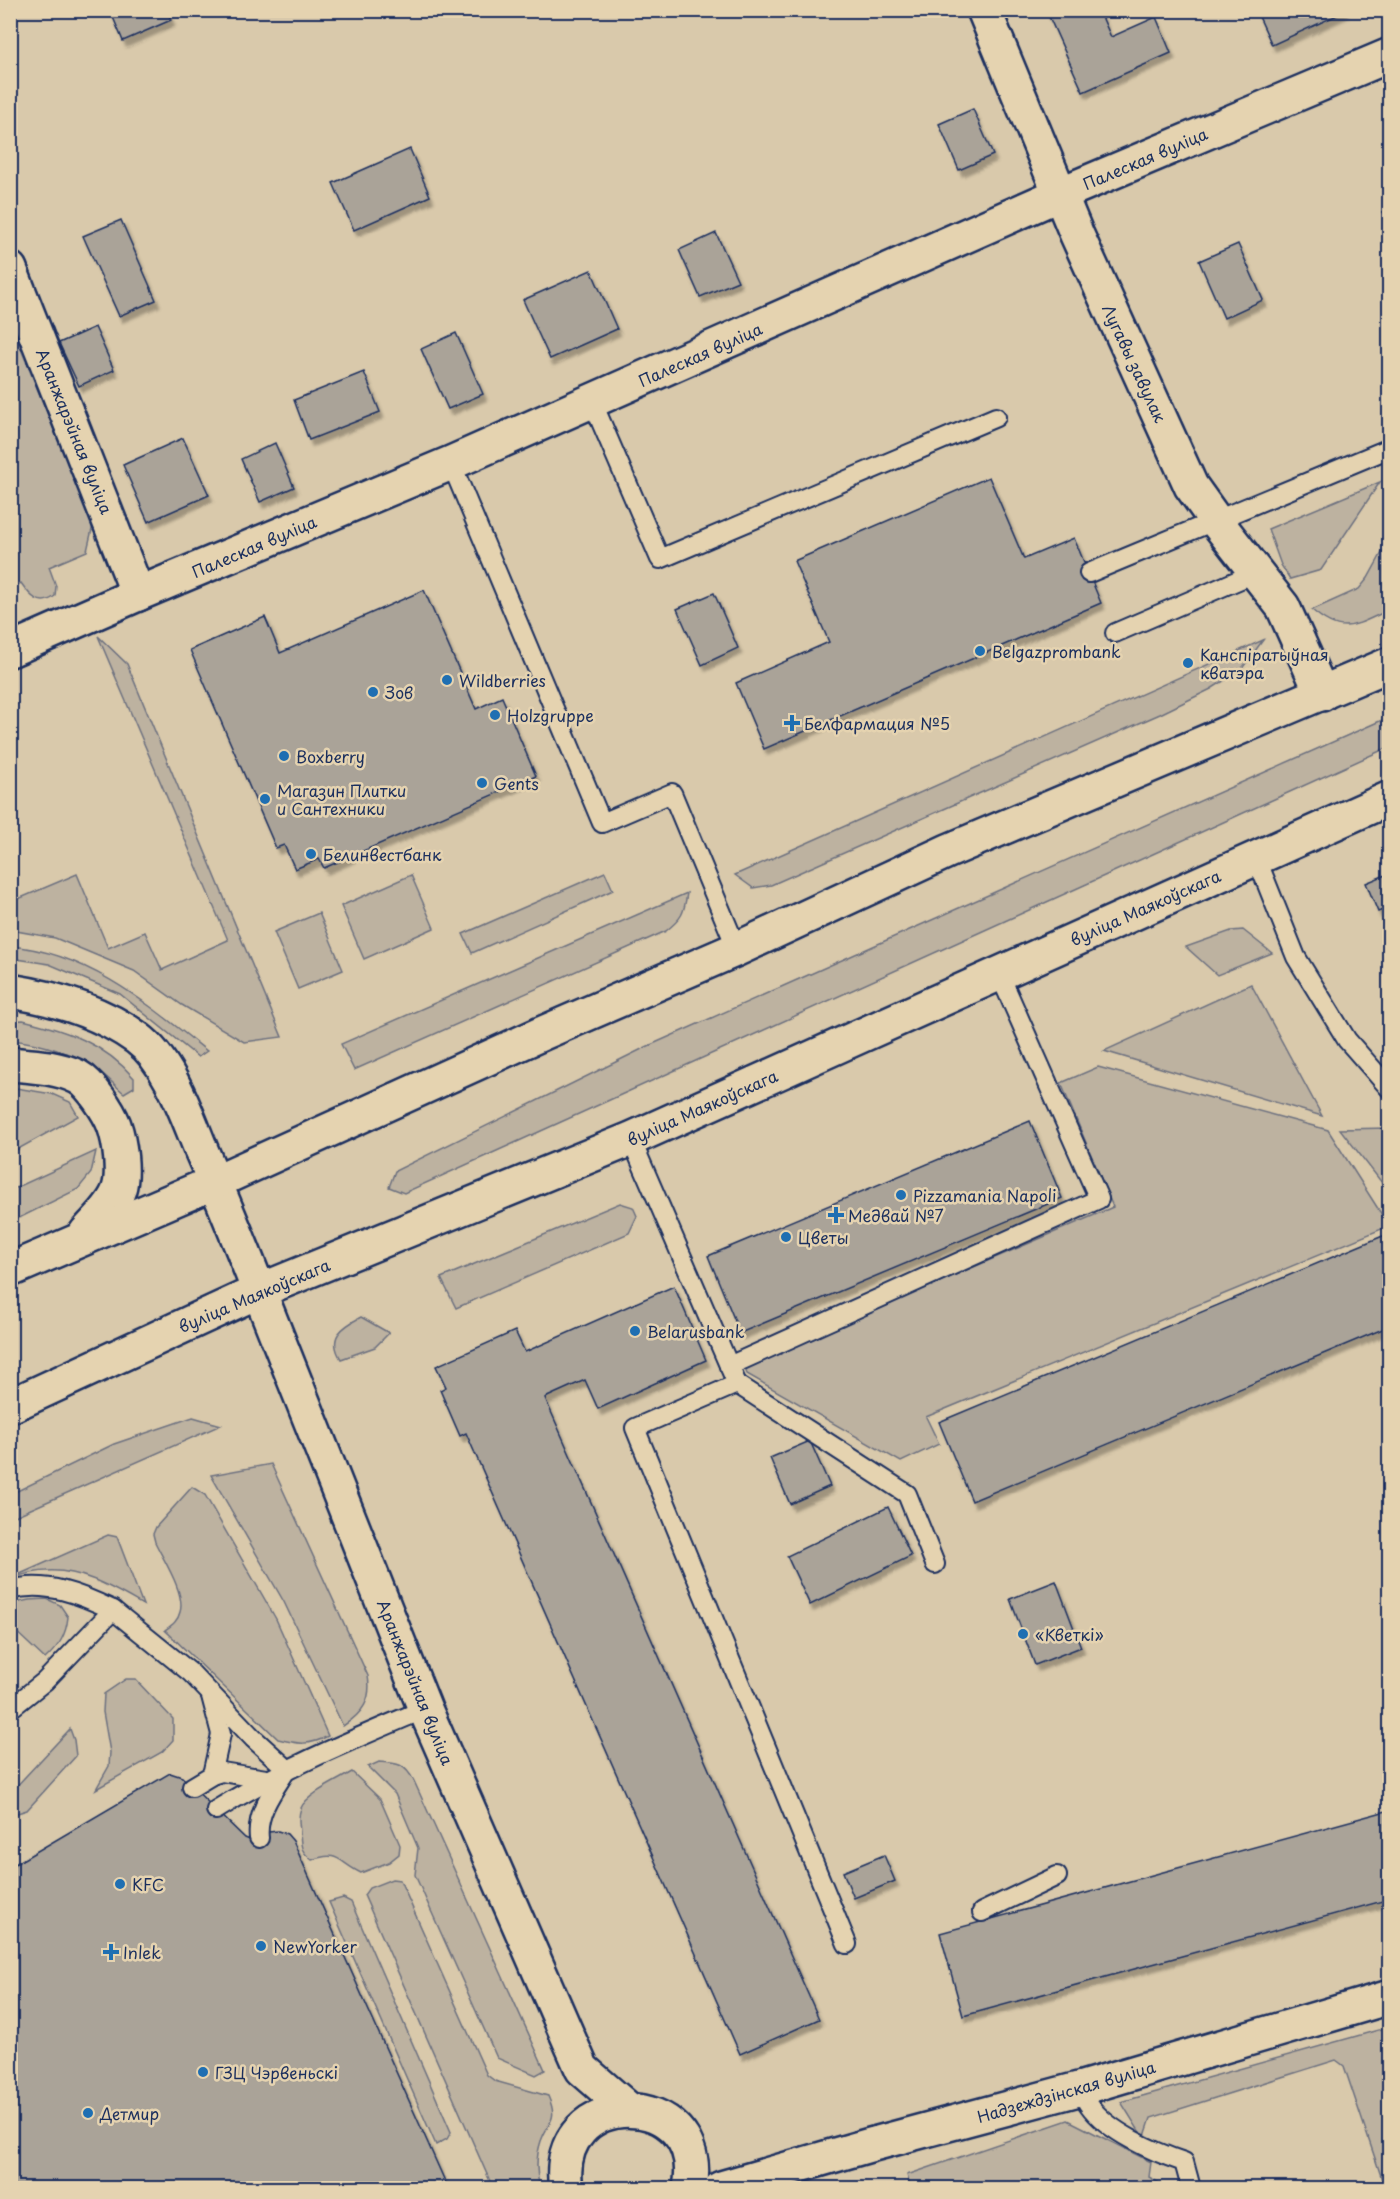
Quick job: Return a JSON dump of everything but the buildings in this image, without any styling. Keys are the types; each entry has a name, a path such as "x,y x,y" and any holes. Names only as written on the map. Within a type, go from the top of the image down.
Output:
{"street":[{"name":"Лугавы завулак","path":"984,10 1077,235 1191,486 1283,607 1322,694"},
{"name":"Палеская вуліца","path":"10,650 452,463 1060,194 1389,55"},
{"name":"Аранжарэйная вуліца","path":"10,269 138,594"},
{"path":"10,1270 215,1182 543,1033 737,949 948,851 1389,664"},
{"name":"вуліца Маякоўскага","path":"10,1406 259,1291 631,1139 1389,798"},
{"name":"Аранжарэйная вуліца","path":"10,991 39,995 91,1011 139,1039 160,1064 178,1095 426,1709 582,2069 581,2130"},
{"path":"10,1064 56,1069 81,1078 100,1100 114,1125 122,1171 119,1191 110,1206 81,1239"},
{"name":"Надзеждзінская вуліца","path":"689,2151 731,2186 870,2145 1082,2088 1389,1996"},
{"name":"Аранжарэйная вуліца","path":"582,2069 628,2109"},
{"name":"Аранжарэйная вуліца","path":"567,2188 564,2173 568,2150 581,2130 602,2115 628,2109 647,2112 665,2121 679,2134 689,2151"},
{"path":"689,2151 693,2174 690,2188"}],"lane":[{"path":"592,401 660,559 996,417"},
{"path":"1089,573 1389,448"},
{"path":"452,463 602,824 672,793 737,949"},
{"path":"1115,633 1257,572"},
{"path":"1256,857 1296,957 1347,1040 1389,1089"},
{"path":"729,1366 1099,1200 999,973"},
{"path":"631,1139 737,1384 907,1494 935,1564"},
{"path":"737,1384 635,1428 847,1944"},
{"path":"10,1590 52,1588 88,1598 113,1610 191,1673 253,1738 287,1769"},
{"path":"10,1709 45,1680 113,1610"},
{"path":"211,1694 221,1734 212,1775"},
{"path":"216,1809 287,1769 426,1709"},
{"path":"259,1838 258,1826 261,1812 287,1769"},
{"path":"192,1787 222,1772 266,1779"},
{"path":"982,1912 1057,1876"},
{"path":"1082,2088 1088,2104 1102,2120 1151,2151 1184,2162 1191,2188"}],"shaded area":[{"path":"10,322 93,525 87,551 49,567 56,586 55,596 45,601 32,596 21,583 11,588"},
{"path":"1380,482 1321,570 1290,579 1281,565 1268,529"},
{"path":"1389,540 1389,610 1358,624 1341,626 1332,624 1312,610 1359,589 1368,578"},
{"path":"98,636 127,664 282,1037 244,1042 182,1005 134,971 55,938 11,930 11,902 77,874 108,948 145,932 162,970 228,940"},
{"path":"1263,640 1241,670 1211,689 1160,714 771,885 753,888 735,875"},
{"path":"1389,717 1389,747 404,1193 389,1187 395,1171 646,1047"},
{"path":"605,872 613,890 472,953 463,934"},
{"path":"411,875 434,928 364,959 341,906"},
{"path":"687,893 681,915 676,923 666,931 354,1070 341,1044"},
{"path":"319,913 343,970 298,989 274,932"},
{"path":"1243,930 1272,953 1217,975 1186,947 1231,931"},
{"path":"11,946 66,959 92,970 140,999 207,1051 198,1057 120,994 49,964 11,958"},
{"path":"1251,984 1322,1116 1104,1051"},
{"path":"23,1020 70,1034 97,1047 134,1078 134,1087 124,1093 102,1073 78,1059 45,1046 11,1040 10,1021"},
{"path":"1098,1067 1328,1130 1389,1226 926,1417 939,1444 901,1462 747,1374 744,1366 1113,1207 1061,1083"},
{"path":"10,1087 52,1094 70,1102 78,1116 11,1153"},
{"path":"1389,1128 1390,1188 1386,1188 1340,1129"},
{"path":"96,1151 91,1173 78,1189 11,1222 11,1190"},
{"path":"620,1203 633,1207 637,1216 629,1233 456,1308 441,1278"},
{"path":"361,1317 389,1333 375,1347 341,1359 337,1351 336,1339 343,1329"},
{"path":"193,1417 221,1425 15,1516 11,1511 11,1494 114,1444"},
{"path":"271,1464 368,1676 369,1692 365,1705 343,1726 284,1602 211,1475"},
{"path":"192,1487 205,1495 276,1619 328,1736 303,1743 278,1739 165,1630 178,1618 181,1605 180,1596 153,1534 156,1527"},
{"path":"108,1535 117,1537 143,1605 97,1581 73,1573 42,1571 11,1578"},
{"path":"47,1599 60,1605 68,1617 66,1630 61,1640 45,1659 11,1627 10,1604"},
{"path":"126,1679 135,1679 173,1719 173,1740 162,1752 96,1789 109,1766 110,1752 103,1712 104,1694"},
{"path":"70,1729 76,1756 27,1810 11,1815 11,1792"},
{"path":"379,1762 401,1766 408,1771 414,1781 545,2070 536,2075 497,2058 415,1875 418,1848 395,1794 368,1767"},
{"path":"352,1772 380,1799 400,1845 399,1854 389,1862 361,1873 333,1857 312,1860 303,1851 301,1841 299,1817 304,1803 316,1793"},
{"path":"392,1879 400,1880 487,2075 495,2081 548,2096 553,2111 538,2153 537,2170 540,2188 493,2188 364,1895 369,1888"},
{"path":"343,1898 351,1902 451,2132 447,2139 436,2145 329,1902"},
{"path":"1389,2027 1389,2188 1385,2188 1344,2066 1336,2060 1151,2118 1144,2139 1121,2102"},
{"path":"1068,2120 1151,2162 1149,2177 1168,2188 1094,2188 1091,2182 1070,2188 911,2188 907,2175"}],"place":[{"name":"Belgazprombank","path":"980,651"},
{"name":"Канспіратыўная кватэра","path":"1188,663"},
{"name":"Wildberries","path":"447,680"},
{"name":"Зов","path":"373,692"},
{"name":"Holzgruppe","path":"495,715"},
{"name":"Белфармация №5","path":"792,723"},
{"name":"Boxberry","path":"284,756"},
{"name":"Gents","path":"482,783"},
{"name":"Магазин Плитки и Сантехники","path":"265,799"},
{"name":"Белинвестбанк","path":"311,854"},
{"name":"Pizzamania Napoli","path":"901,1195"},
{"name":"Медвай №7","path":"836,1215"},
{"name":"Цветы","path":"786,1237"},
{"name":"Belarusbank","path":"635,1331"},
{"name":"«Кветкі»","path":"1023,1634"},
{"name":"KFC","path":"120,1884"},
{"name":"NewYorker","path":"261,1946"},
{"name":"Inlek","path":"111,1952"},
{"name":"ГЗЦ Чэрвеньскі","path":"203,2072"},
{"name":"Детмир","path":"88,2113"}]}
